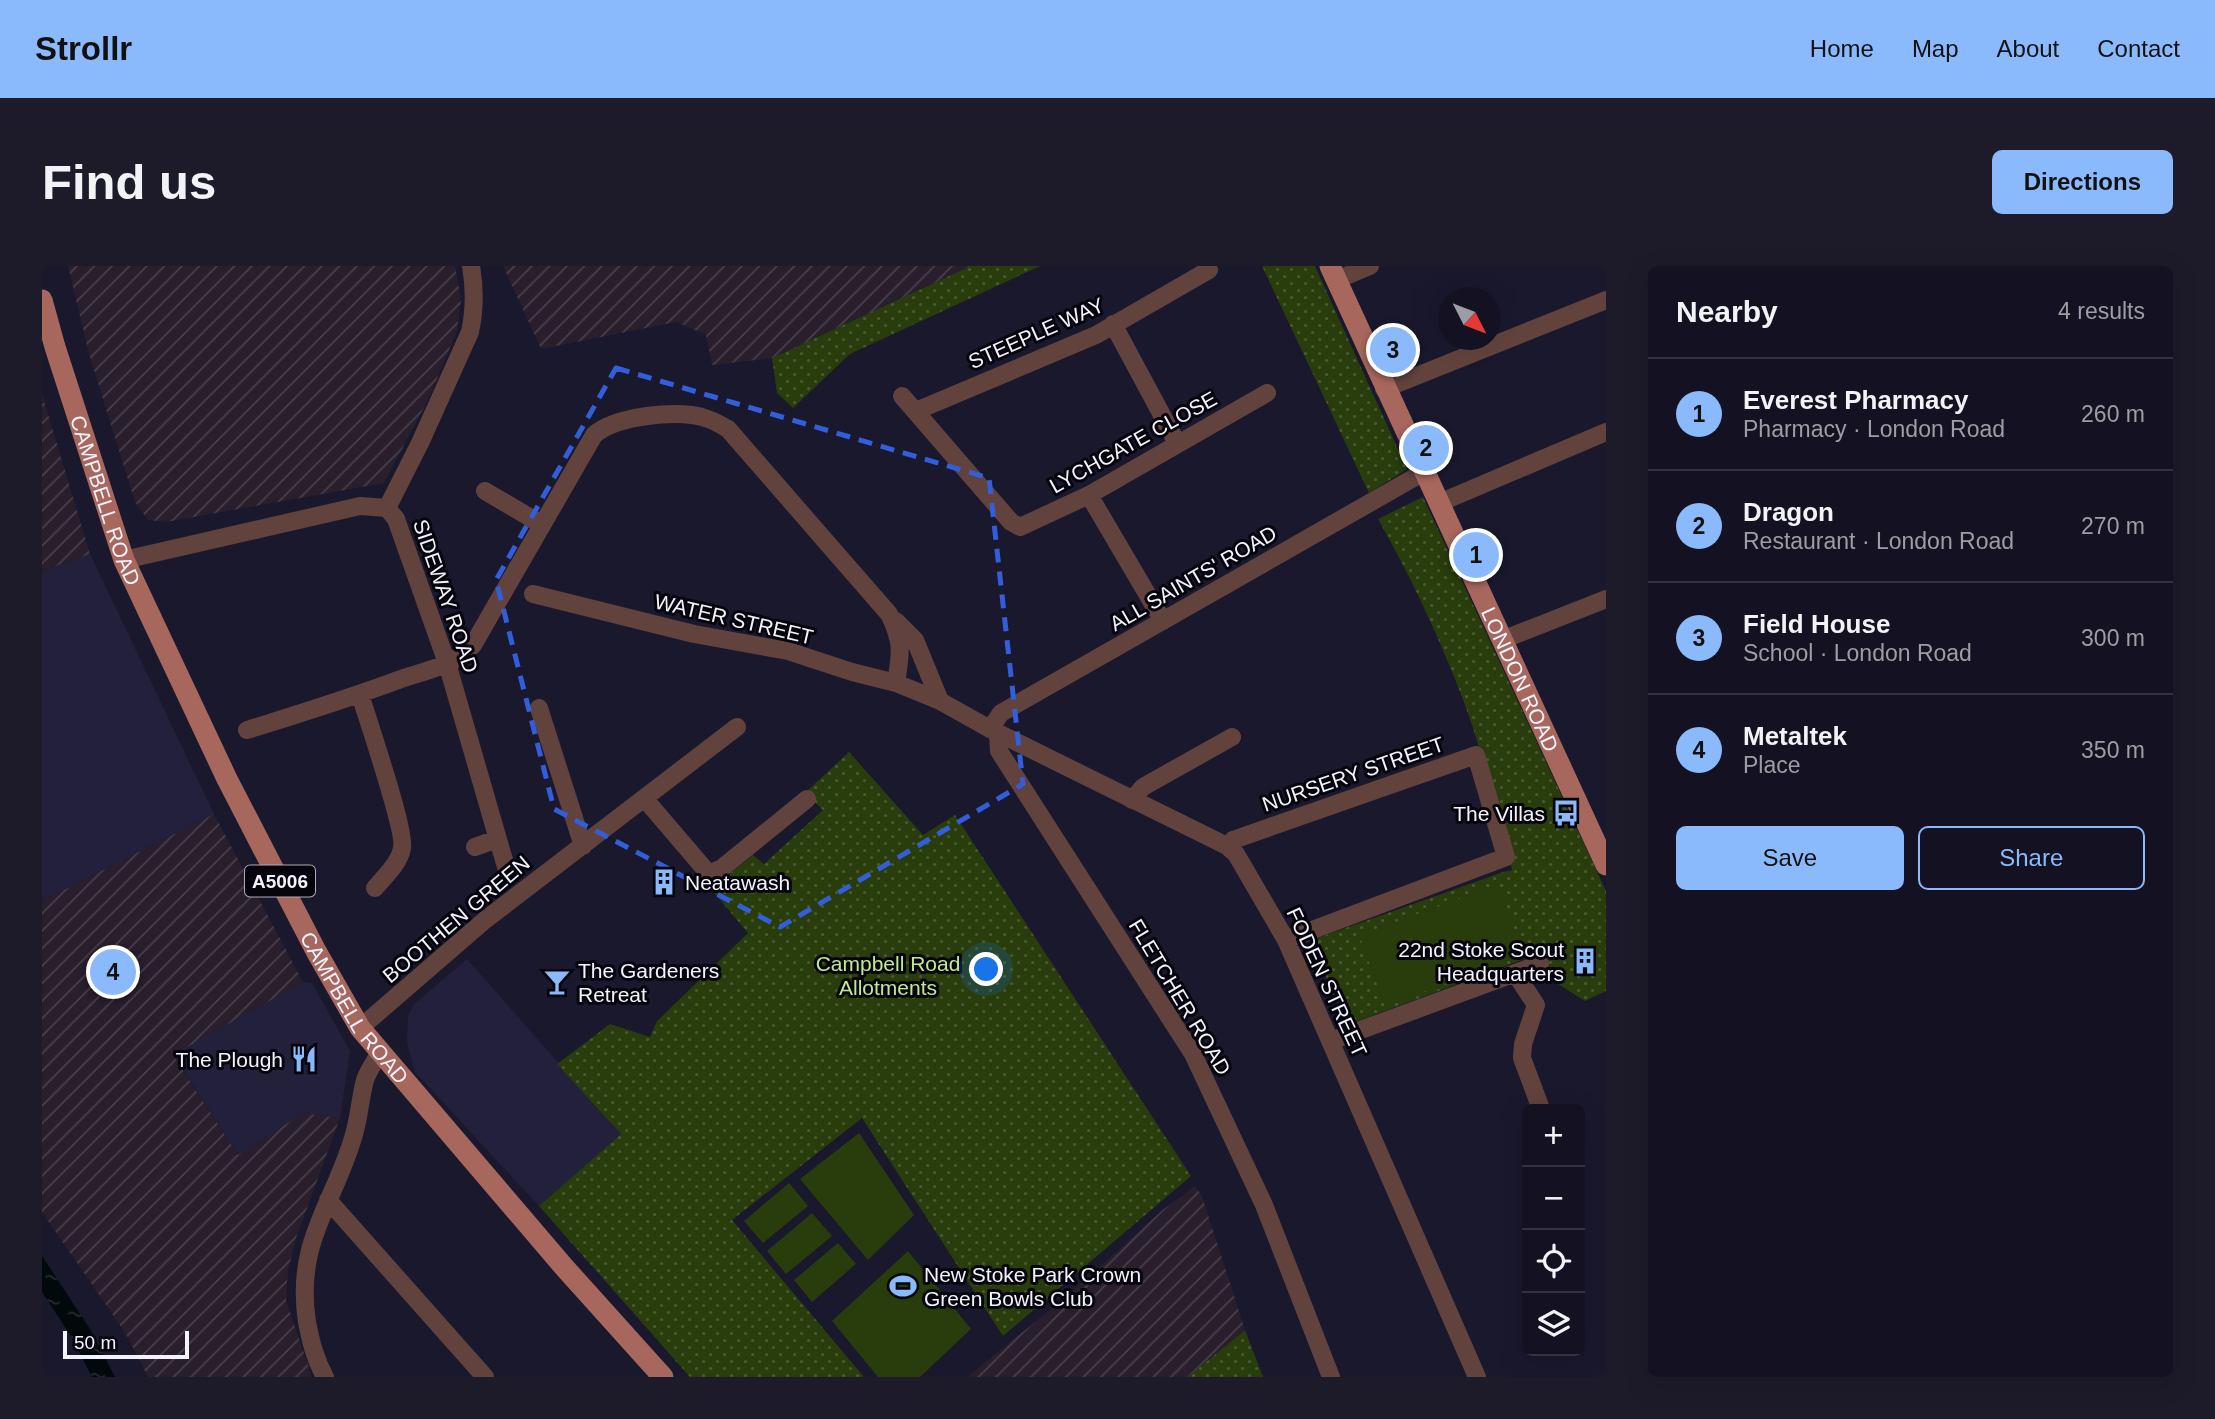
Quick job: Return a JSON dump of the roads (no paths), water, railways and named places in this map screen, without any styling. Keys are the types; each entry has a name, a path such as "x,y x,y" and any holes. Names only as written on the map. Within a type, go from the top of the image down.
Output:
{"main road":[{"name":"LONDON ROAD","path":"1333,273 1384,389 1604,855"},
{"name":"CAMPBELL ROAD","path":"42,300 124,560 227,779 316,951 360,1028 564,1268 663,1377"}],"street":[{"path":"387,508 420,443 470,332 475,287 471,266"},
{"path":"1333,273 1370,266"},
{"name":"STEEPLE WAY","path":"916,411 1096,335 1209,270"},
{"path":"1384,389 1606,300"},
{"path":"1113,324 1177,443"},
{"name":"LYCHGATE CLOSE","path":"916,411 1011,522 1020,527 1089,495 1267,393"},
{"path":"902,396 916,411"},
{"path":"247,730 360,694 447,663 466,653 594,435 603,426 650,416 701,417 728,429 889,614 915,640 940,701"},
{"path":"1439,503 1606,432"},
{"name":"ALL SAINTS' ROAD","path":"994,731 1001,713 1424,472"},
{"path":"485,491 541,524"},
{"path":"1089,495 1163,621"},
{"name":"SIDEWAY ROAD","path":"124,560 360,506 387,508 396,519 447,663 506,867"},
{"name":"WATER STREET","path":"533,594 694,634 788,651 896,683 940,701 994,731"},
{"path":"1502,640 1606,599"},
{"path":"889,614 899,633 902,651 896,683"},
{"path":"360,694 397,816 403,846 393,868 375,888"},
{"path":"539,708 583,846"},
{"name":"BOOTHEN GREEN","path":"360,1028 485,920 737,727"},
{"name":"FODEN STREET","path":"994,731 1227,846 1236,854 1286,940 1477,1377"},
{"name":"FLETCHER ROAD","path":"994,731 999,751 1193,1054 1264,1205 1331,1377"},
{"path":"1132,800 1143,787 1232,737"},
{"name":"NURSERY STREET","path":"1227,846 1233,840 1476,755 1506,857 1286,940"},
{"path":"644,798 709,874 722,868 807,799"},
{"path":"475,847 497,839"},
{"path":"1331,1041 1540,964"},
{"path":"1515,973 1536,1005 1523,1044 1522,1058 1539,1104"},
{"path":"325,1377 311,1346 303,1296 304,1273 309,1248 353,1138 366,1078 380,1052"},
{"path":"328,1200 485,1377"}],"water":[{"path":"42,1256 90,1329 115,1377 92,1377 72,1338 42,1292"}],"place":[{"name":"Field House","path":"1393,350"},
{"name":"Dragon","path":"1426,448"},
{"name":"Everest Pharmacy","path":"1476,555"},
{"name":"The Villas","path":"1566,813"},
{"name":"Neatawash","path":"664,882"},
{"name":"22nd Stoke Scout Headquarters","path":"1585,961"},
{"name":"Metaltek","path":"113,972"},
{"name":"The Gardeners Retreat","path":"557,982"},
{"name":"The Plough","path":"304,1059"},
{"name":"New Stoke Park Crown Green Bowls Club","path":"903,1286"}],"park label":[{"name":"Campbell Road Allotments","path":"888,975"}]}
